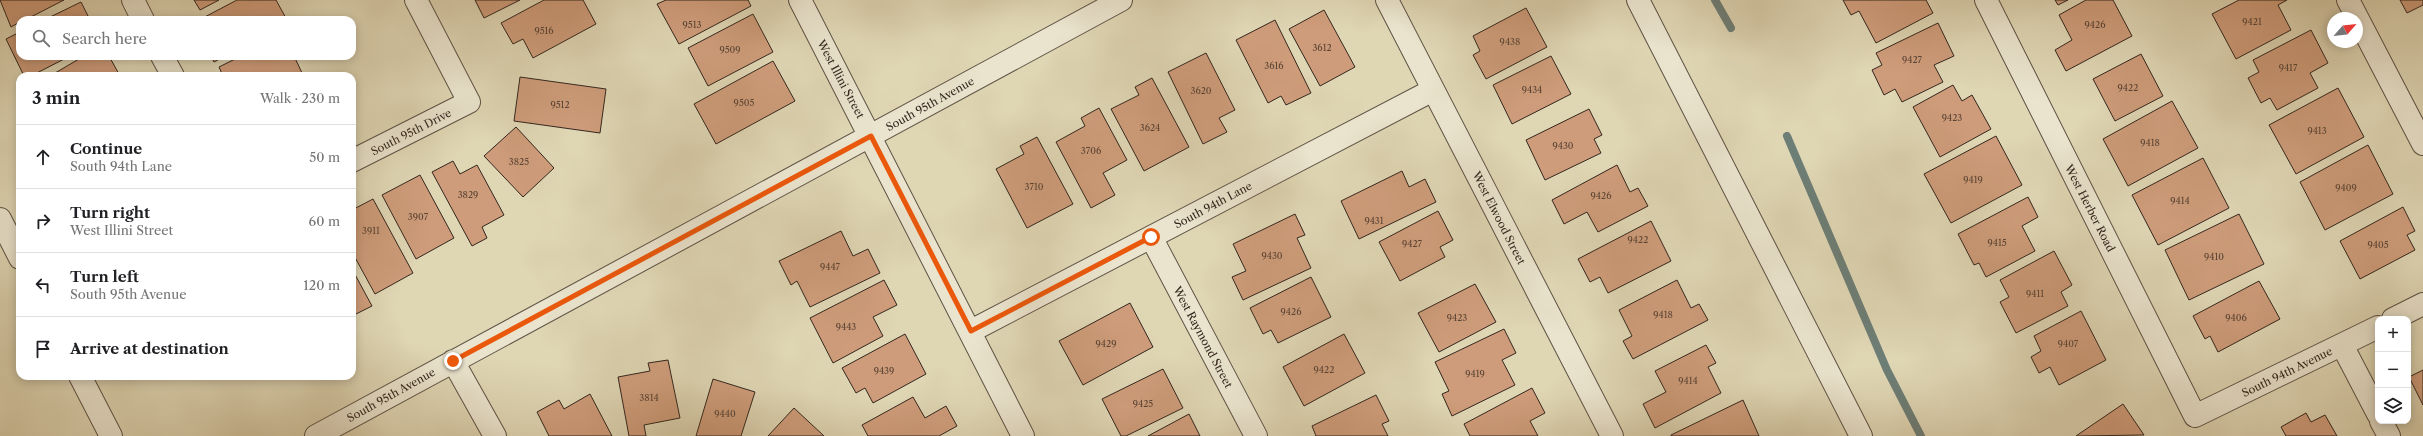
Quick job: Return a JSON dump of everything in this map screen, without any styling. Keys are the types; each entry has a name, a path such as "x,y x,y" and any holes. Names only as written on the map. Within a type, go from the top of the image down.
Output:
{"street":[{"path":"133,0 141,16"},
{"name":"South 95th Drive","path":"356,159 469,102 416,0"},
{"name":"West Illini Street","path":"800,0 971,331 1023,436"},
{"name":"South 95th Avenue","path":"316,436 1121,0"},
{"name":"West Elwood Street","path":"1387,0 1612,436"},
{"path":"1638,0 1861,436"},
{"name":"West Herber Road","path":"1986,0 2195,416"},
{"path":"2348,0 2423,144"},
{"path":"164,60 171,72"},
{"name":"South 94th Lane","path":"971,331 1434,90"},
{"path":"0,219 16,250"},
{"name":"West Raymond Street","path":"1151,237 1256,436"},
{"path":"2399,316 2423,304"},
{"name":"South 94th Avenue","path":"2195,416 2342,346 2375,329"},
{"path":"2342,346 2375,408"},
{"path":"453,361 495,436"},
{"path":"82,380 111,436"},
{"path":"2383,424 2389,436"}],"building":[{"path":"0,0 64,0 33,16 16,16 16,24 11,27"},
{"path":"194,0 219,0 200,10"},
{"path":"237,0 276,0 285,16 207,16"},
{"path":"475,0 520,0 484,18"},
{"path":"544,0 583,0 596,24 533,58 523,39 513,44 501,23"},
{"path":"666,0 748,0 751,6 679,44 657,4"},
{"path":"1843,0 1926,0 1933,13 1876,43 1859,11 1851,15"},
{"path":"2055,0 2068,0 2058,5"},
{"path":"2086,0 2113,0 2132,36 2066,71 2055,50 2072,40 2059,15"},
{"path":"2239,0 2287,0 2278,5 2291,30 2236,59 2212,14"},
{"path":"2400,0 2423,0 2423,5 2407,13"},
{"path":"81,2 88,16 52,16"},
{"path":"1526,8 1547,47 1486,79 1473,55 1480,51 1473,36"},
{"path":"1324,10 1355,67 1320,86 1289,29"},
{"path":"753,14 773,52 708,86 688,48"},
{"path":"1275,20 1311,93 1286,105 1281,96 1268,103 1236,40"},
{"path":"1938,23 1954,56 1934,65 1943,82 1902,102 1895,89 1884,95 1872,70 1882,65 1876,53"},
{"path":"2311,30 2328,63 2310,73 2318,88 2277,110 2270,98 2261,103 2248,78 2259,72 2253,60"},
{"path":"16,34 16,60 6,39"},
{"path":"1206,53 1235,110 1219,118 1227,132 1203,144 1168,72"},
{"path":"2141,54 2163,96 2115,121 2093,79"},
{"path":"1551,56 1571,94 1512,124 1493,85"},
{"path":"16,60 62,60 39,72 22,72"},
{"path":"77,60 111,60 118,72 57,72"},
{"path":"233,60 296,60 302,72 221,72 219,67"},
{"path":"773,61 795,101 716,144 694,104"},
{"path":"520,77 606,89 600,133 514,121"},
{"path":"1152,78 1189,147 1144,171 1111,109 1139,95 1135,87"},
{"path":"1953,85 1962,101 1972,95 1991,129 1940,157 1913,107"},
{"path":"2338,88 2364,137 2296,174 2269,125"},
{"path":"2172,101 2198,148 2128,186 2103,139"},
{"path":"1099,108 1127,160 1103,173 1115,195 1091,208 1056,142 1085,126 1081,118"},
{"path":"1589,109 1602,135 1594,139 1601,153 1545,180 1526,140"},
{"path":"516,127 554,168 523,197 484,156"},
{"path":"1996,136 2022,185 1951,223 1924,174"},
{"path":"1037,137 1073,204 1027,228 996,169 1024,154 1020,146"},
{"path":"2368,145 2393,194 2325,230 2300,182"},
{"path":"2203,158 2229,208 2158,245 2132,195"},
{"path":"453,161 460,174 477,165 504,215 482,227 487,238 472,246 432,172"},
{"path":"1617,165 1630,192 1638,188 1648,206 1598,232 1587,212 1564,224 1552,200"},
{"path":"1402,171 1409,187 1425,179 1436,202 1359,239 1341,201"},
{"path":"420,175 454,238 416,259 382,195"},
{"path":"2028,197 2038,217 2022,226 2035,251 1986,277 1979,263 1974,265 1958,234"},
{"path":"373,199 413,273 375,294 356,259 356,208"},
{"path":"2403,207 2415,231 2407,235 2415,250 2360,279 2340,241"},
{"path":"1438,211 1453,240 1440,247 1445,257 1400,281 1379,242"},
{"path":"1295,214 1305,235 1297,238 1311,268 1243,300 1232,277 1246,271 1233,244"},
{"path":"2239,214 2264,264 2189,300 2165,250"},
{"path":"1651,221 1671,261 1608,293 1600,277 1590,282 1578,259"},
{"path":"841,231 853,256 868,249 880,273 810,307 797,281 791,285 779,261"},
{"path":"2054,251 2072,285 2061,292 2068,306 2016,333 2000,302 2009,297 2000,280"},
{"path":"356,276 372,306 356,314"},
{"path":"1311,277 1331,317 1278,343 1271,330 1263,334 1250,308"},
{"path":"884,280 897,305 873,317 883,336 833,363 810,318"},
{"path":"1677,280 1691,308 1699,304 1708,320 1633,359 1623,341 1632,336 1619,310"},
{"path":"2259,281 2280,319 2218,352 2210,336 2205,339 2193,316"},
{"path":"1475,284 1496,322 1439,352 1418,313"},
{"path":"1130,303 1153,347 1083,385 1059,341"},
{"path":"2081,311 2106,360 2059,385 2050,367 2039,373 2031,357 2041,351 2034,336"},
{"path":"1504,329 1516,353 1502,360 1515,385 1452,416 1442,394 1449,391 1435,362"},
{"path":"905,334 926,374 873,403 865,388 856,393 842,368"},
{"path":"1344,334 1365,373 1304,406 1283,367"},
{"path":"1706,345 1716,363 1708,367 1721,393 1655,428 1643,404 1666,392 1655,371"},
{"path":"668,360 680,418 644,425 646,436 629,436 618,377 650,371 648,363"},
{"path":"1163,369 1183,408 1126,436 1121,436 1102,399"},
{"path":"2423,370 2423,405 2411,381 2411,376"},
{"path":"713,379 755,392 741,436 696,436"},
{"path":"1532,388 1545,413 1530,421 1538,436 1470,436 1464,424"},
{"path":"590,394 612,436 549,436 537,412 559,400 564,409"},
{"path":"1376,395 1389,421 1382,424 1388,436 1316,436 1312,426"},
{"path":"913,397 925,418 946,406 957,426 939,436 868,436 862,425"},
{"path":"1743,400 1759,436 1671,436 1671,435"},
{"path":"2123,404 2144,435 2076,436"},
{"path":"794,408 824,436 768,436"},
{"path":"2306,413 2311,422 2325,415 2337,436 2286,436 2281,427"},
{"path":"1189,414 1200,436 1148,436"}],"waterway":[{"path":"1715,0 1731,28"},
{"path":"1787,136 1887,370 1921,436"}],"route":[{"path":"453,361 871,136 971,331 1151,237"}]}
